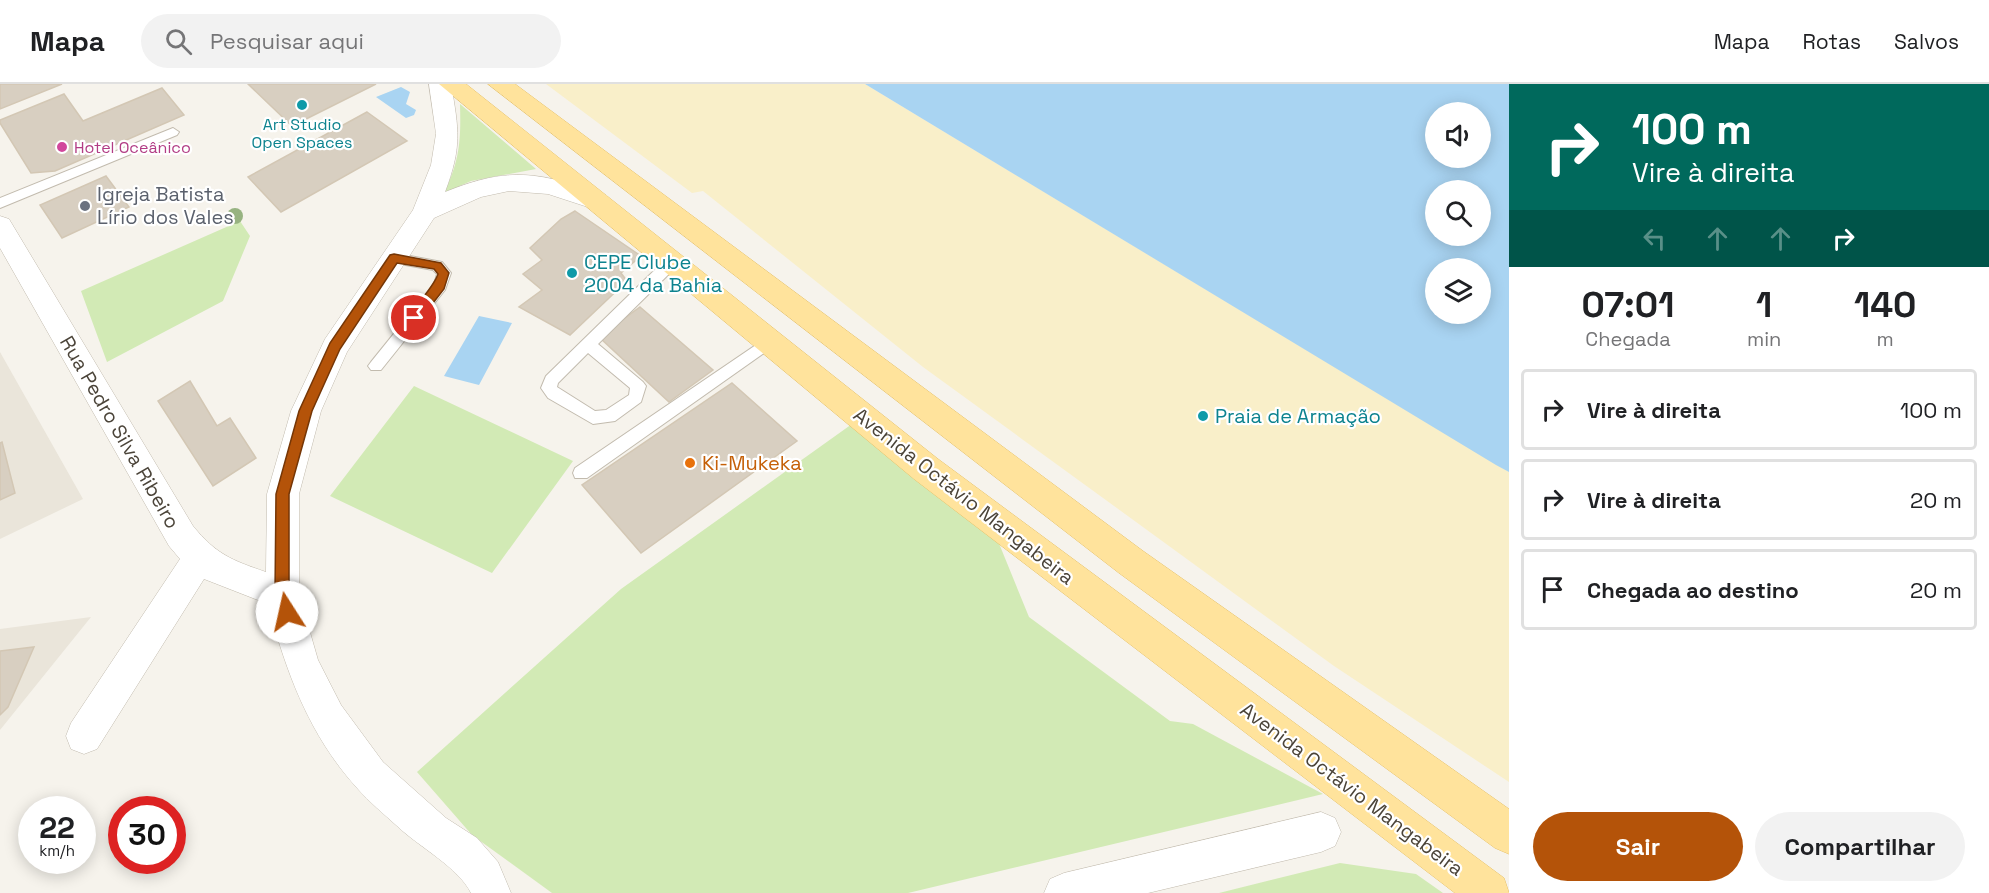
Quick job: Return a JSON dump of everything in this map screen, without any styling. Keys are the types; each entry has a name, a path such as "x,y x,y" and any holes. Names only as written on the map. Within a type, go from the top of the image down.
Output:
{"main road":[{"name":"Avenida Octávio Mangabeira","path":"451,84 926,469 1489,893"},
{"path":"501,84 1131,562 1509,834"}],"street":[{"path":"440,84 448,134 442,165 425,212 335,347 306,411 282,494 282,594 302,665 328,718 370,775 432,832 463,852 484,876 490,893"},
{"path":"425,212 462,193 489,185 525,180 553,185 597,201"},
{"name":"Rua Pedro Silva Ribeiro","path":"0,225 181,536 199,558 223,572 282,594"},
{"path":"84,736 199,558"},
{"path":"1064,893 1320,832"}],"lane":[{"path":"0,203 173,132"},
{"path":"376,366 440,286 444,273 437,266 394,258"},
{"path":"588,344 638,386 636,398 600,419 583,412 553,394 549,388 551,380 670,263"},
{"path":"581,472 769,342"}],"shaded area":[{"path":"0,352 83,499 0,539"},
{"path":"91,617 0,730 0,629"}],"green space":[{"path":"460,104 536,169 471,181 444,193 458,150"},
{"path":"240,221 250,236 223,301 107,362 81,291"},
{"path":"414,386 573,461 492,573 330,496"},
{"path":"852,424 998,541 1029,617 1170,721 1193,724 1323,794 908,893 552,893 472,835 417,772 621,589"},
{"path":"1340,863 1416,874 1443,893 1219,893"}],"sand":[{"name":"Praia de Armação","path":"546,84 865,84 1509,472 1509,782 1334,666 923,367 703,191 692,193"}],"water":[{"path":"865,84 1509,84 1509,472 1496,465"},
{"path":"401,87 410,92 406,104 416,110 414,115 406,118 376,97"},
{"path":"479,316 512,323 479,385 444,376"}],"building":[{"path":"0,84 62,84 0,109"},
{"name":"Art Studio Open Spaces","path":"248,84 376,84 292,126"},
{"name":"Hotel Oceânico","path":"162,88 184,115 55,171 31,173 0,123 0,120 64,94 83,121"},
{"path":"367,112 407,141 281,212 248,177"},
{"name":"Igreja Batista Lírio dos Vales","path":"106,176 129,207 62,238 40,205"},
{"name":"CEPE Clube 2004 da Bahia","path":"575,211 641,256 621,273 627,281 570,335 519,307 542,290 523,274 542,260 530,248 561,219"},
{"path":"640,307 713,370 669,402 599,337"},
{"path":"190,381 217,426 230,418 256,458 213,486 158,401"},
{"name":"Ki-Mukeka","path":"732,383 797,441 641,553 582,485"},
{"path":"2,442 15,493 0,500 0,443"},
{"path":"34,647 8,707 0,715 0,651"}],"place":[{"name":"Art Studio Open Spaces","path":"302,105"},
{"name":"Hotel Oceânico","path":"62,147"},
{"name":"Igreja Batista Lírio dos Vales","path":"85,206"},
{"name":"CEPE Clube 2004 da Bahia","path":"572,273"},
{"name":"Praia de Armação","path":"1203,416"},
{"name":"Ki-Mukeka","path":"690,463"}],"route":[{"path":"287,612 282,594 282,494 306,411 335,347 394,258 437,266 444,273 440,286 414,318"}]}
